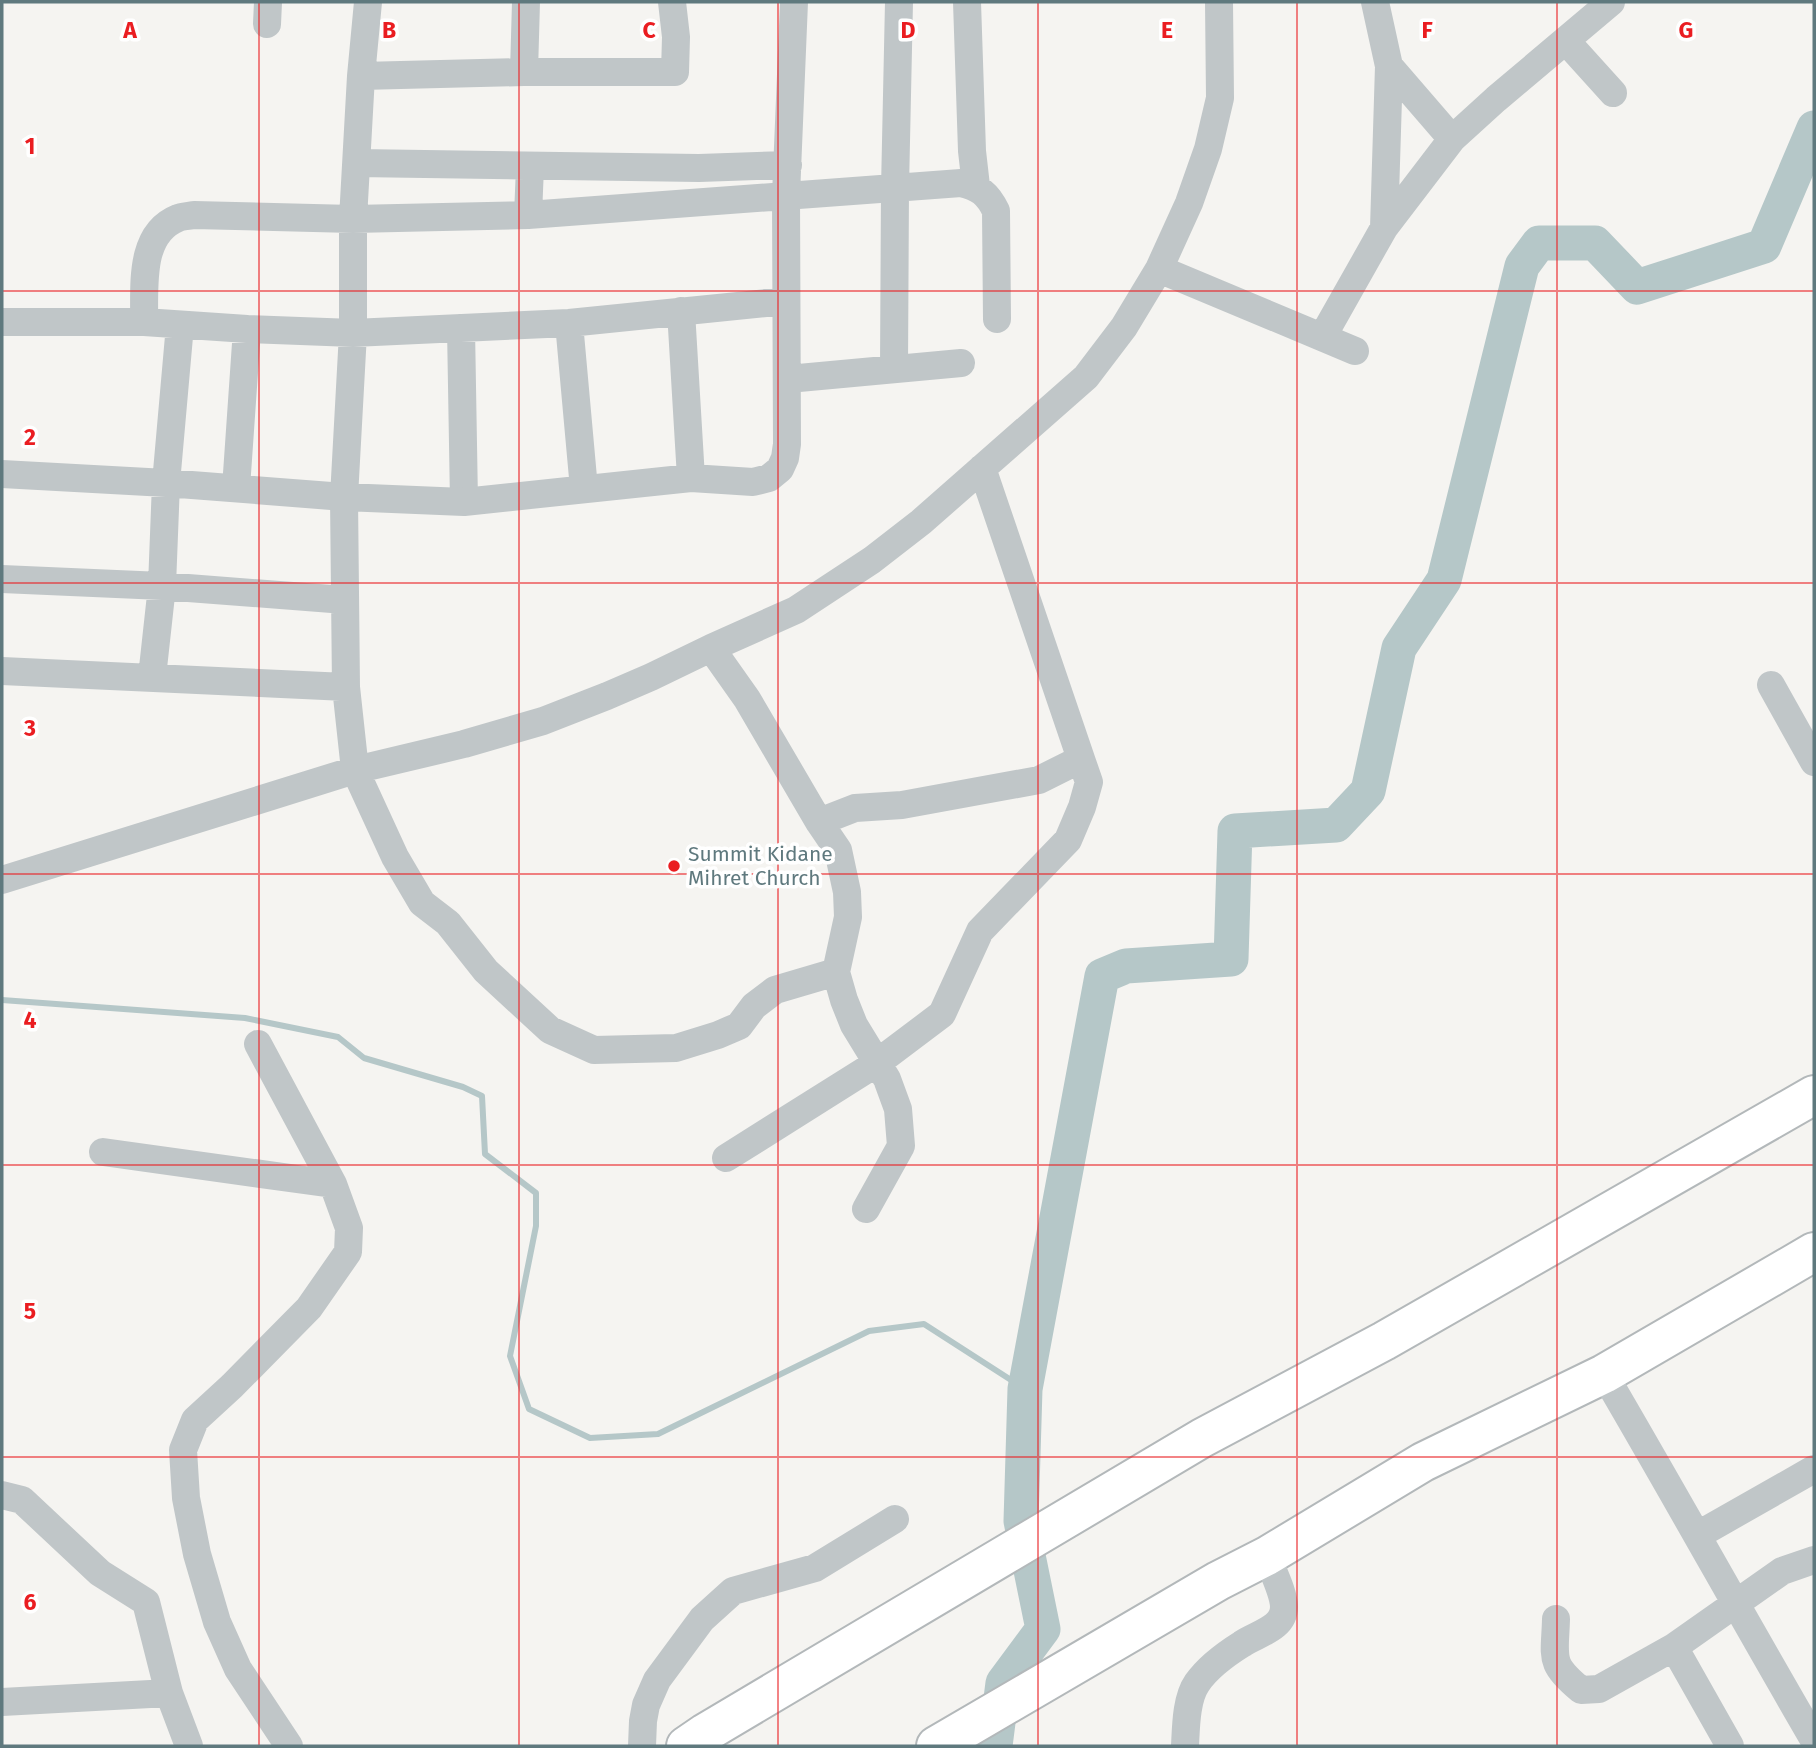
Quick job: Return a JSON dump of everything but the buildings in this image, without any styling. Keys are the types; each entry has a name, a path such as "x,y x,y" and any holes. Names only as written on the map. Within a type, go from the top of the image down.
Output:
{"highway":[{"path":"686,1746 1202,1438 1384,1341 1814,1096"},
{"path":"936,1746 1218,1581 1267,1556 1423,1462 1604,1374 1814,1252"}],"street":[{"path":"368,2 353,219 353,333 344,497 346,687 355,770 395,857 422,903 448,923 486,971 550,1030 594,1050 676,1048 718,1035 739,1026 754,1006 775,990 836,972"},
{"path":"524,72 526,2"},
{"path":"361,76 675,72 676,37 672,2"},
{"path":"2,474 344,497 464,502 691,478 753,482 769,478 780,469 787,444 786,195 794,2"},
{"path":"894,368 894,188 899,2"},
{"path":"967,2 972,151 976,186"},
{"path":"2,880 355,770 445,749 543,721 607,696 796,610 872,560 921,522 1086,377 1124,327 1159,269 1189,203 1208,149 1220,98 1219,2"},
{"path":"1375,2 1389,66 1384,228"},
{"path":"1323,336 1384,228 1452,139 1612,2"},
{"path":"1566,41 1613,93"},
{"path":"1389,66 1452,139"},
{"path":"357,163 699,168 788,165"},
{"path":"528,215 530,167"},
{"path":"144,322 147,258 152,243 164,227 178,218 194,215 353,219 528,215 961,183 976,186 990,198 996,211 997,319"},
{"path":"1159,269 1355,351"},
{"path":"2,322 144,322 353,333 569,323 786,301"},
{"path":"681,311 691,478"},
{"path":"569,323 584,489"},
{"path":"152,677 162,586 166,483 180,325"},
{"path":"461,328 464,502"},
{"path":"236,488 247,329"},
{"path":"788,379 961,363"},
{"path":"726,1158 877,1063 942,1014 980,931 1068,840 1082,807 1089,782 982,468"},
{"path":"2,579 162,586 345,600"},
{"path":"711,648 747,698 838,850 848,892 848,917 836,972 854,1025 887,1079 898,1109 901,1146 866,1209"},
{"path":"2,671 346,687"},
{"path":"1771,685 1814,762"},
{"path":"819,822 855,808 902,805 1040,780 1081,758"},
{"path":"258,1044 333,1184 349,1228 348,1252 309,1308 195,1420 183,1450 186,1498 197,1554 217,1622 238,1669 289,1746"},
{"path":"103,1153 333,1184"},
{"path":"1604,1374 1814,1740"},
{"path":"1698,1535 1814,1469"},
{"path":"2,1495 22,1500 100,1573 146,1602 169,1693 189,1746"},
{"path":"642,1746 646,1705 657,1680 702,1619 733,1591 815,1568 895,1519"},
{"path":"1185,1746 1191,1701 1197,1683 1218,1660 1244,1642 1265,1633 1283,1616 1284,1606 1267,1556"},
{"path":"1556,1619 1555,1662 1564,1676 1581,1690 1599,1689 1674,1647 1782,1571 1814,1560"},
{"path":"1674,1647 1730,1746"},
{"path":"2,1702 169,1693"}],"waterway":[{"path":"995,1746 1003,1683 1043,1629 1021,1521 1025,1389 1102,976 1126,966 1231,959 1235,831 1336,825 1368,791 1399,648 1444,580 1522,266 1539,243 1595,243 1637,287 1764,246 1814,128"},
{"path":"2,1000 245,1018 338,1037 364,1058 463,1087 482,1096 485,1154 536,1193 536,1226 510,1356 529,1409 590,1438 658,1434 869,1331 924,1324 1025,1389"}],"place":[{"name":"Summit Kidane Mihret Church","path":"674,866"}]}
